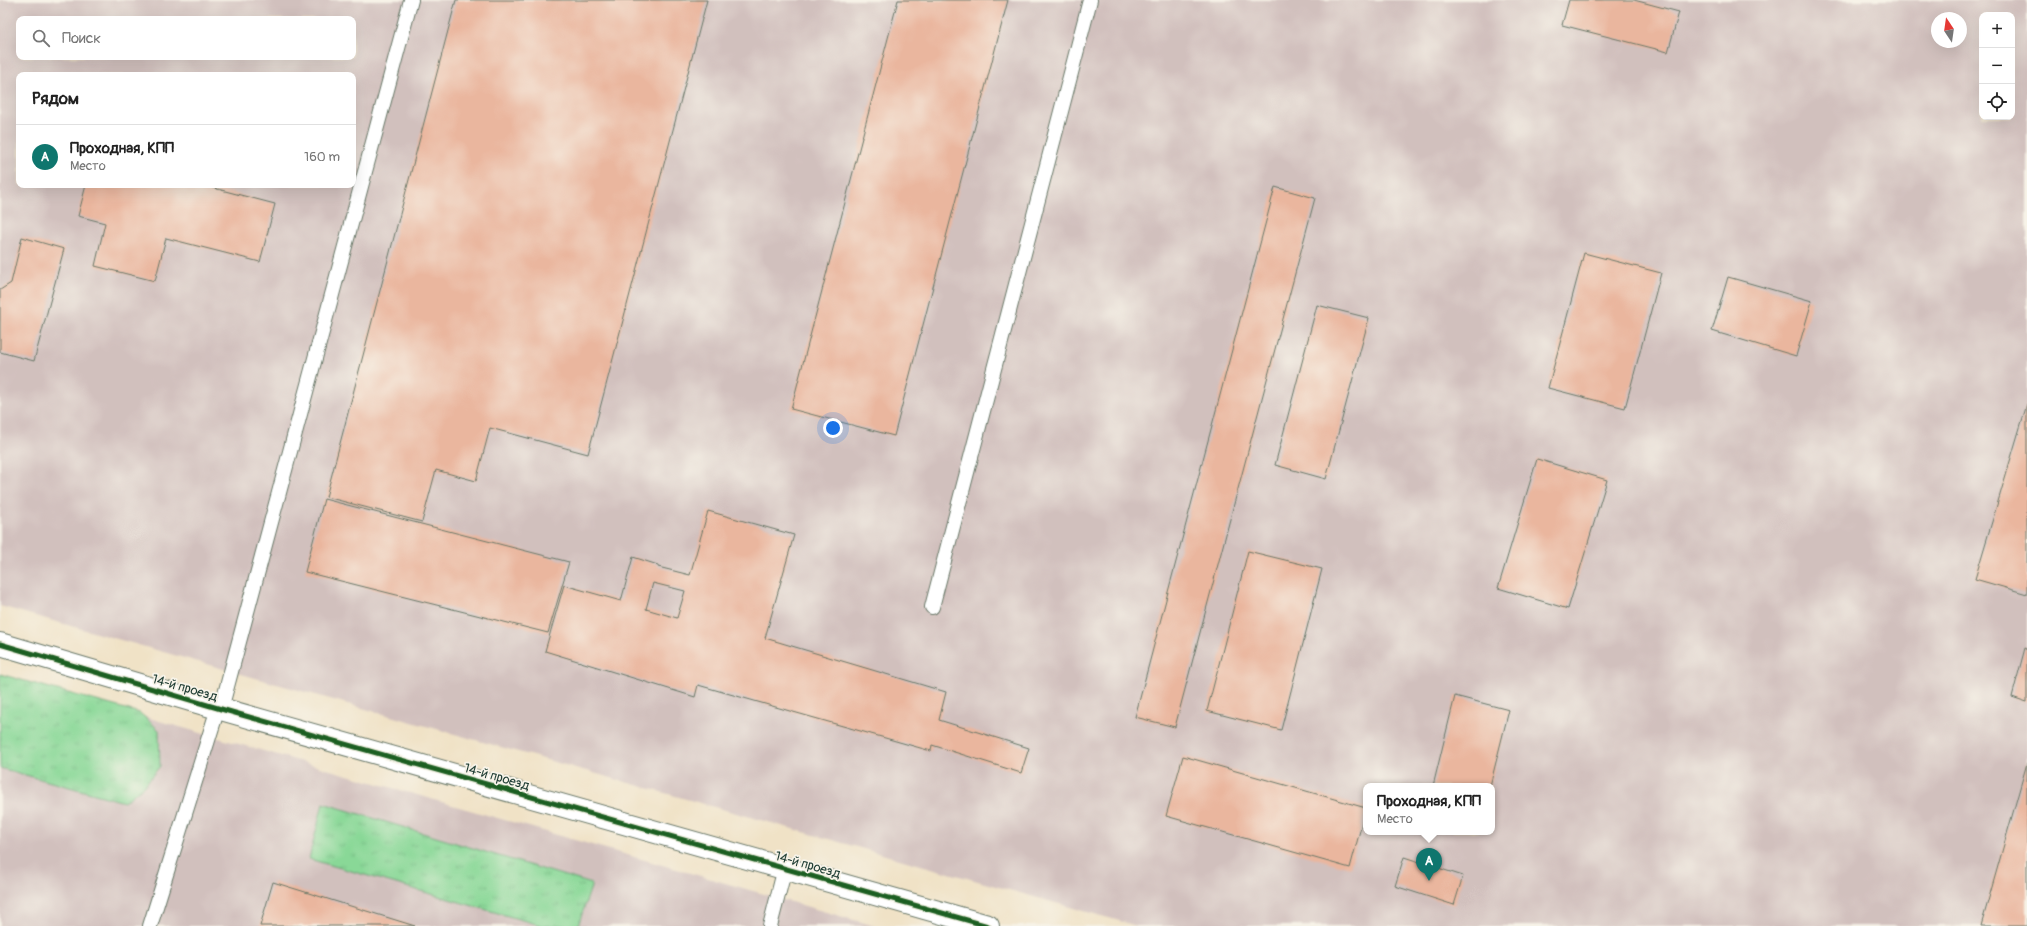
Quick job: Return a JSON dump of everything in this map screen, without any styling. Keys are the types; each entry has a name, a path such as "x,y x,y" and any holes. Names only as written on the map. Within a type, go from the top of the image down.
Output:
{"street":[{"name":"14-й проезд","path":"0,644 219,709 988,926"}],"lane":[{"path":"150,926 219,709 411,0"},
{"path":"932,607 1090,0"},
{"path":"770,926 784,868"}],"shaded area":[{"path":"0,0 2027,0 2027,926 1137,926 0,606"},
{"path":"0,674 173,725 875,926 0,926"}],"green space":[{"path":"0,674 140,713 159,730 160,766 144,786 124,802 0,768"},
{"path":"323,803 592,884 578,926 543,926 309,859"}],"building":[{"path":"456,0 707,0 588,454 490,428 476,481 436,470 422,522 326,497"},
{"path":"898,0 1008,0 894,436 791,409"},
{"path":"1569,0 1634,0 1679,12 1668,52 1562,25"},
{"path":"1275,187 1315,198 1175,727 1135,717"},
{"path":"85,188 214,188 275,204 260,262 166,238 155,281 95,266 105,223 78,216"},
{"path":"22,237 64,249 34,361 0,352 0,290 11,283"},
{"path":"1584,253 1661,273 1625,408 1548,388"},
{"path":"1728,277 1812,301 1796,356 1712,331"},
{"path":"1317,305 1369,318 1326,479 1275,465"},
{"path":"2027,404 2027,594 1975,579"},
{"path":"1537,459 1607,480 1568,609 1498,588"},
{"path":"324,499 569,562 548,633 305,572"},
{"path":"708,511 794,535 765,638 946,692 939,720 1029,748 1021,773 932,745 931,751 698,685 695,697 545,651 564,585 621,601 633,557 658,565 658,567 690,575","holes":["653,583 685,591 677,618 646,609"]},
{"path":"1248,551 1322,569 1281,730 1207,711"},
{"path":"2025,648 2027,649 2027,702 2012,697"},
{"path":"1455,696 1509,710 1491,783 1434,783"},
{"path":"1183,756 1363,807 1363,819 1350,868 1166,816"},
{"path":"2027,763 2027,926 1981,926"},
{"path":"1404,857 1463,876 1454,905 1395,886"},
{"path":"273,882 415,926 260,926"}],"cycle path":[{"path":"0,644 221,709 988,926"}],"place":[{"name":"Проходная, КПП","path":"1429,881"}]}
